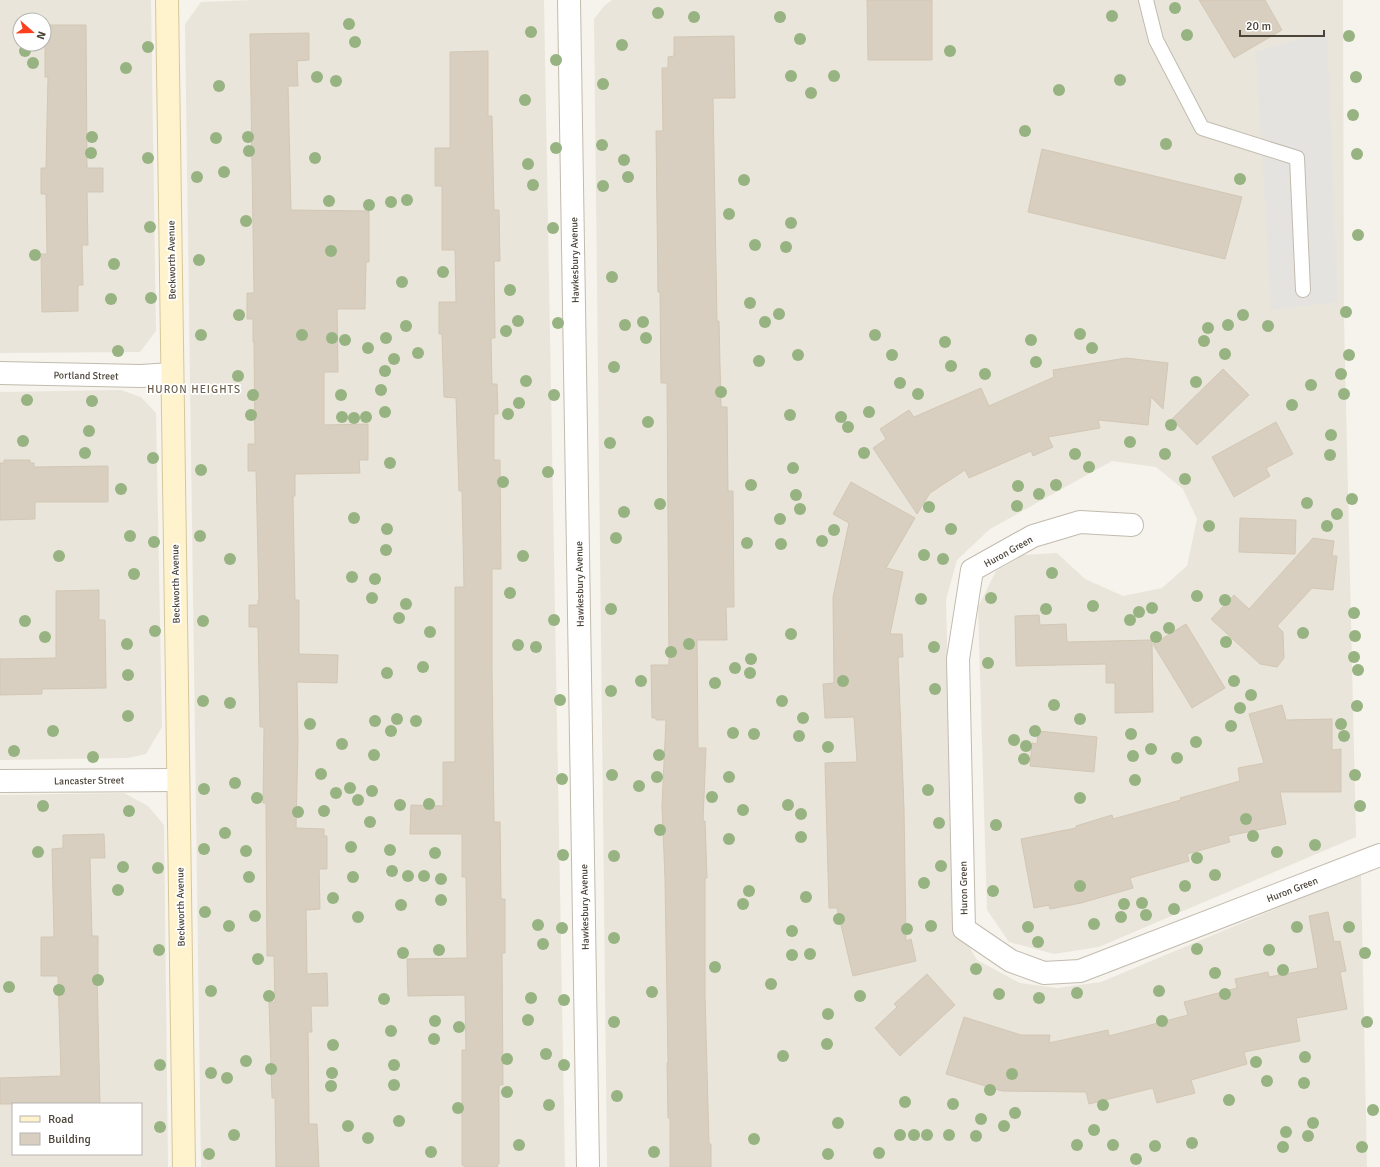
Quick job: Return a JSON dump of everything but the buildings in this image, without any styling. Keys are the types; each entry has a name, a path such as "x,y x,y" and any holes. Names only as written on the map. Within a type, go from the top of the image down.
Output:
{"street":[{"name":"Beckworth Avenue","path":"167,0 184,1167"},
{"name":"Hawkesbury Avenue","path":"569,0 588,1167"},
{"name":"Portland Street","path":"0,373 141,376 172,374"},
{"name":"Huron Green","path":"1132,525 1080,522 1033,536 972,570 958,659 964,929 1011,961 1044,973 1080,971 1380,855"},
{"name":"Lancaster Street","path":"0,781 178,780"}],"lane":[{"path":"1146,0 1156,40 1202,128 1297,158 1303,290"}],"shaded area":[{"path":"0,0 151,0 156,331 140,352 0,353"},
{"path":"254,0 544,0 565,1167 201,1167 185,24 201,2"},
{"path":"612,0 1343,0 1344,318 1356,837 1099,947 1054,954 1009,942 987,910 978,607 996,571 1023,555 1057,553 1085,579 1123,596 1162,588 1187,566 1197,519 1183,489 1156,467 1112,461 990,529 957,560 946,600 954,921 977,960 1020,983 1057,988 1101,982 1361,873 1367,1167 607,1167 594,19 605,5"},
{"path":"1327,31 1338,302 1271,310 1256,52"},
{"path":"121,390 141,397 156,413 162,727 146,754 128,758 0,760 0,392"},
{"path":"124,793 148,806 164,825 168,1167 0,1167 0,795"}],"district":[{"name":"HURON HEIGHTS","path":"194,389"}]}
